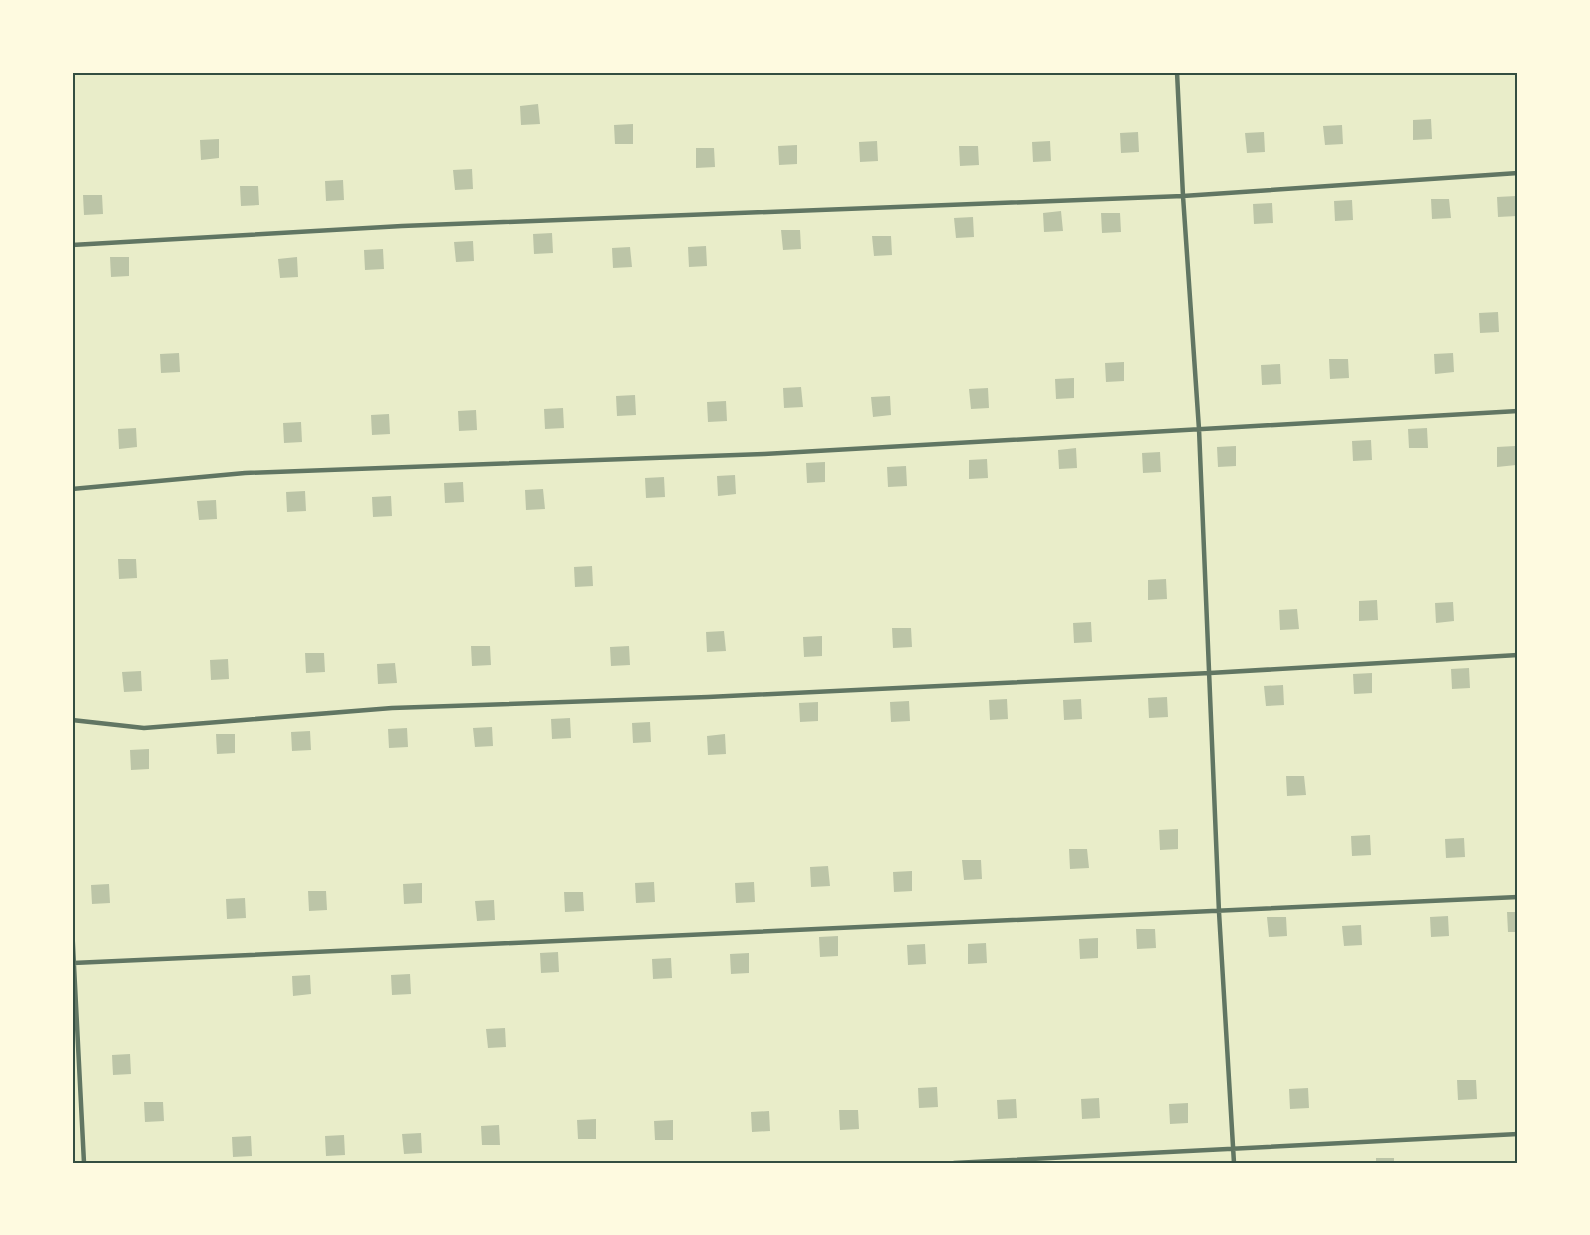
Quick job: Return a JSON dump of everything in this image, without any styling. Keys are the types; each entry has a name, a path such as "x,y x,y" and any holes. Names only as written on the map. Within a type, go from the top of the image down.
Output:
{"lane":[{"path":"1177,72 1199,429 1219,912 1234,1163"},
{"path":"72,245 402,226 1183,196 1518,173"},
{"path":"72,489 245,473 764,454 1518,411"},
{"path":"72,720 144,728 392,708 708,698 1518,655"},
{"path":"74,963 1518,897"},
{"path":"72,926 84,1163"},
{"path":"954,1163 1518,1134"}],"building":[{"path":"538,104 540,124 521,125 520,106"},
{"path":"1431,119 1432,139 1413,140 1413,120"},
{"path":"633,124 633,144 615,144 614,125"},
{"path":"1342,125 1343,144 1325,145 1323,126"},
{"path":"1138,132 1139,152 1121,153 1120,133"},
{"path":"1264,132 1265,152 1247,153 1245,133"},
{"path":"219,139 219,158 201,160 200,140"},
{"path":"877,141 878,161 860,162 859,142"},
{"path":"1050,141 1051,161 1033,162 1032,142"},
{"path":"797,145 797,164 779,165 778,146"},
{"path":"959,146 978,146 979,165 960,166"},
{"path":"696,148 714,148 715,167 696,168"},
{"path":"472,169 473,189 455,190 453,170"},
{"path":"343,180 344,200 326,201 325,181"},
{"path":"240,186 258,186 259,205 241,206"},
{"path":"83,195 102,195 103,214 84,215"},
{"path":"1516,196 1517,216 1498,217 1497,197"},
{"path":"1431,199 1449,199 1451,218 1432,219"},
{"path":"1352,200 1353,220 1335,221 1334,201"},
{"path":"1272,203 1273,223 1254,224 1253,204"},
{"path":"1061,211 1063,231 1044,232 1043,213"},
{"path":"1101,213 1120,213 1121,232 1102,233"},
{"path":"973,217 974,237 956,238 954,218"},
{"path":"781,230 800,230 801,249 783,250"},
{"path":"552,233 553,253 534,254 533,234"},
{"path":"872,236 891,236 892,255 874,256"},
{"path":"473,241 474,261 456,262 454,242"},
{"path":"706,246 707,266 689,267 688,247"},
{"path":"630,247 632,267 613,268 612,248"},
{"path":"383,249 384,269 365,270 364,250"},
{"path":"110,257 129,257 129,276 111,277"},
{"path":"297,257 298,277 280,278 278,259"},
{"path":"1498,312 1499,332 1480,333 1479,313"},
{"path":"179,353 180,372 161,373 160,354"},
{"path":"1453,353 1454,372 1435,374 1434,354"},
{"path":"1329,359 1348,359 1349,378 1330,379"},
{"path":"1124,362 1124,381 1106,382 1105,363"},
{"path":"1280,364 1281,384 1262,385 1261,365"},
{"path":"1074,378 1074,398 1056,399 1055,379"},
{"path":"801,387 803,407 784,408 783,388"},
{"path":"988,388 989,408 971,409 969,389"},
{"path":"635,395 636,415 617,416 616,396"},
{"path":"890,396 891,415 873,417 871,397"},
{"path":"726,401 727,421 708,422 707,402"},
{"path":"563,408 564,428 545,429 544,409"},
{"path":"476,410 477,430 459,431 458,411"},
{"path":"389,414 390,434 372,435 371,415"},
{"path":"301,422 302,442 284,443 283,423"},
{"path":"136,428 137,447 119,449 118,429"},
{"path":"1427,428 1428,448 1409,448 1408,429"},
{"path":"1371,440 1372,460 1353,461 1352,441"},
{"path":"1236,446 1236,466 1218,467 1217,447"},
{"path":"1515,446 1516,465 1497,467 1497,447"},
{"path":"1076,448 1077,468 1059,469 1058,450"},
{"path":"1160,452 1161,472 1143,473 1142,453"},
{"path":"987,459 988,478 969,479 969,460"},
{"path":"825,462 825,482 807,483 806,463"},
{"path":"906,466 907,486 888,487 887,467"},
{"path":"735,475 736,494 718,496 717,476"},
{"path":"664,477 665,497 646,498 645,478"},
{"path":"463,482 464,502 445,503 444,483"},
{"path":"543,489 545,509 526,510 525,490"},
{"path":"305,491 306,511 287,512 286,492"},
{"path":"391,496 392,516 373,517 372,497"},
{"path":"216,500 217,519 199,520 197,501"},
{"path":"118,559 136,559 137,578 119,579"},
{"path":"592,566 593,586 575,587 574,567"},
{"path":"1166,579 1167,599 1148,600 1148,580"},
{"path":"1377,600 1378,620 1359,621 1359,601"},
{"path":"1453,602 1454,621 1436,623 1435,603"},
{"path":"1297,609 1299,629 1280,630 1279,610"},
{"path":"1091,622 1092,642 1074,643 1073,623"},
{"path":"892,628 911,628 912,647 893,648"},
{"path":"724,631 726,651 707,652 706,632"},
{"path":"822,636 822,656 804,657 803,637"},
{"path":"471,646 490,646 491,665 472,666"},
{"path":"629,646 630,665 611,666 610,647"},
{"path":"305,653 324,653 325,672 306,673"},
{"path":"228,659 229,679 211,680 210,660"},
{"path":"395,663 397,683 378,684 377,664"},
{"path":"1469,668 1470,688 1452,689 1451,669"},
{"path":"141,671 142,691 124,692 122,672"},
{"path":"1372,673 1372,693 1354,694 1353,674"},
{"path":"1283,685 1284,705 1266,706 1264,686"},
{"path":"1167,697 1168,717 1149,718 1148,698"},
{"path":"1007,699 1008,719 990,720 989,700"},
{"path":"1081,699 1082,719 1064,720 1063,700"},
{"path":"909,701 910,721 891,722 890,702"},
{"path":"818,702 818,721 800,722 799,703"},
{"path":"570,718 571,738 552,739 551,719"},
{"path":"650,722 651,742 633,743 632,723"},
{"path":"492,727 493,746 475,747 473,728"},
{"path":"407,728 408,747 389,748 388,729"},
{"path":"310,731 311,750 292,751 291,732"},
{"path":"216,734 235,734 235,753 217,754"},
{"path":"725,734 726,754 708,755 707,736"},
{"path":"149,749 149,769 131,770 130,750"},
{"path":"1286,776 1304,776 1306,795 1287,796"},
{"path":"1178,829 1178,849 1160,850 1159,830"},
{"path":"1370,835 1371,855 1352,856 1351,836"},
{"path":"1464,838 1465,857 1446,858 1445,839"},
{"path":"1069,849 1087,849 1089,868 1070,869"},
{"path":"962,860 981,860 982,879 964,880"},
{"path":"828,866 830,886 811,887 810,867"},
{"path":"912,871 912,891 894,892 893,872"},
{"path":"654,882 655,902 636,903 635,883"},
{"path":"754,882 755,902 736,903 735,883"},
{"path":"422,883 422,903 404,904 403,884"},
{"path":"109,884 110,903 92,904 91,885"},
{"path":"308,891 326,891 327,910 309,911"},
{"path":"564,892 583,892 584,911 565,912"},
{"path":"245,898 246,918 227,919 226,899"},
{"path":"494,900 495,920 477,921 475,901"},
{"path":"1507,912 1518,912 1518,932 1508,932"},
{"path":"1448,916 1449,936 1431,937 1430,917"},
{"path":"1267,917 1286,917 1287,936 1269,937"},
{"path":"1361,925 1362,945 1344,946 1342,926"},
{"path":"1136,929 1155,929 1156,948 1137,949"},
{"path":"838,936 838,956 820,957 819,937"},
{"path":"1098,938 1098,958 1080,959 1079,939"},
{"path":"986,943 987,963 968,964 968,944"},
{"path":"925,944 926,964 908,965 907,945"},
{"path":"558,952 559,972 541,973 540,953"},
{"path":"749,953 749,973 731,974 730,954"},
{"path":"671,958 672,978 653,979 652,959"},
{"path":"410,974 411,994 392,995 391,975"},
{"path":"310,975 311,994 293,996 292,976"},
{"path":"505,1028 506,1047 488,1048 486,1029"},
{"path":"130,1054 131,1074 113,1075 112,1055"},
{"path":"1457,1080 1476,1080 1477,1099 1458,1100"},
{"path":"937,1087 938,1107 919,1108 918,1088"},
{"path":"1308,1088 1309,1108 1290,1109 1289,1089"},
{"path":"1099,1098 1100,1118 1082,1119 1081,1099"},
{"path":"1016,1099 1017,1118 998,1119 997,1100"},
{"path":"144,1102 163,1102 164,1121 145,1122"},
{"path":"1188,1103 1188,1123 1170,1124 1169,1104"},
{"path":"839,1110 858,1110 859,1129 840,1130"},
{"path":"769,1111 770,1131 752,1132 751,1112"},
{"path":"596,1119 596,1139 578,1139 577,1120"},
{"path":"673,1120 673,1140 655,1140 654,1121"},
{"path":"499,1125 500,1145 482,1145 481,1126"},
{"path":"421,1133 422,1153 404,1154 402,1134"},
{"path":"344,1135 345,1155 326,1156 325,1136"},
{"path":"251,1136 252,1156 233,1157 232,1137"},
{"path":"1376,1158 1394,1158 1394,1163 1376,1163"}]}
